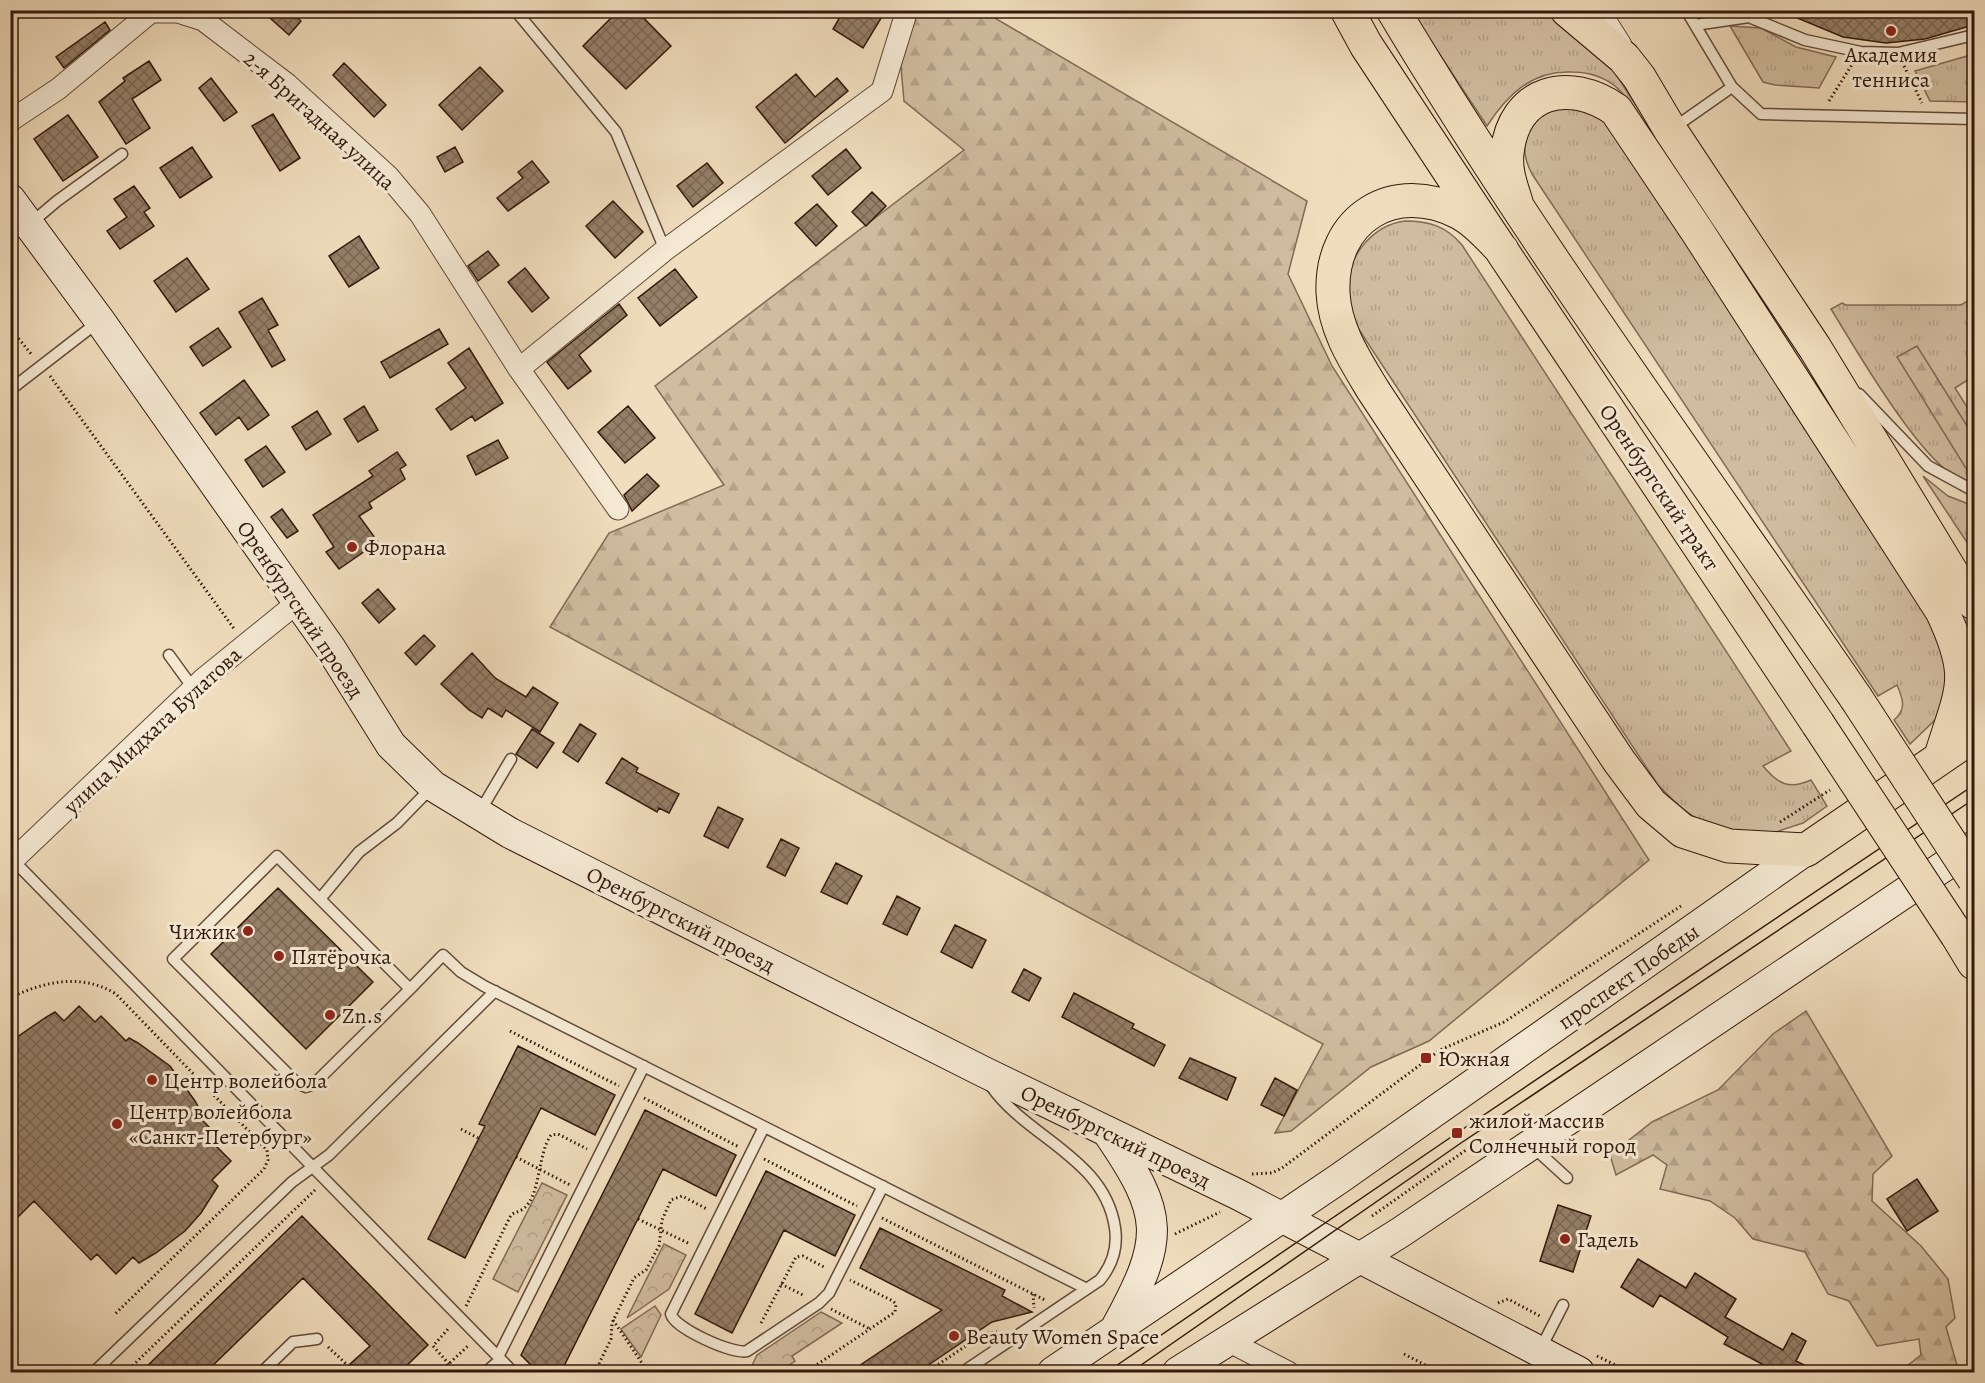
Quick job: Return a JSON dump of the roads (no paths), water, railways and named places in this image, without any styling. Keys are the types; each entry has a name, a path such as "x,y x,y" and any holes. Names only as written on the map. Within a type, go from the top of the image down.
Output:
{"main road":[{"name":"Оренбургский тракт","path":"1347,10 1366,45 1818,724 1974,963"},
{"name":"Оренбургский тракт","path":"1393,10 1516,202 1856,698 1974,879"},
{"path":"1567,10 1623,58 1639,77 1671,131 1815,348 1963,591 1974,603"},
{"path":"1516,202 1507,171 1507,153 1511,136 1525,109 1544,96 1569,91 1601,99 1616,110 1698,231 1942,610 1956,640 1962,663 1963,682 1941,756"},
{"name":"Оренбургский проезд","path":"10,199 100,321 331,649 392,745 433,786 478,815 984,1072 1280,1217 1580,1372"},
{"path":"1502,250 1479,226 1446,207 1425,202 1404,201 1387,203 1368,213 1353,226 1343,239 1333,275 1336,313 1352,354 1612,752 1651,804 1683,831 1708,841 1729,846 1806,850"},
{"name":"проспект Победы","path":"1053,1372 1413,1127 1806,850 1974,735"},
{"path":"1178,1372 1359,1259 1974,846"},
{"path":"1106,1130 1139,1179 1151,1216 1152,1240 1147,1265 1114,1331"}],"street":[{"path":"519,369 665,250 882,91 907,10"},
{"path":"1599,10 1639,77"},
{"name":"2-я Бригадная улица","path":"10,122 58,89 151,11 178,12 203,20 287,84 388,176 420,214 519,369 618,508"},
{"name":"улица Мидхата Булатова","path":"12,862 193,688 298,602"},
{"path":"1228,1341 1277,1370"}],"lane":[{"path":"515,10 616,132 665,250"},
{"path":"1686,10 1732,87 1761,114 1974,119"},
{"path":"1695,25 1749,17 1805,40 1861,52 1898,53 1974,35"},
{"path":"1671,131 1732,87"},
{"path":"29,225 57,201 122,154"},
{"path":"10,390 100,321"},
{"path":"1815,348 1928,466 1974,491"},
{"path":"168,656 193,688"},
{"path":"478,815 511,759"},
{"path":"320,899 359,852 397,822 433,786"},
{"path":"410,989 277,856 173,959 297,1083 306,1087 314,1084 410,989 443,955 461,972 495,991 1087,1289"},
{"path":"12,862 513,1372"},
{"path":"94,1372 292,1182 329,1155 495,991"},
{"path":"486,1372 499,1358 644,1066"},
{"path":"963,1372 1100,1280 1114,1256 1117,1238 1107,1201 1080,1164 1007,1106 991,1086 984,1072"},
{"path":"764,1127 672,1310 672,1317 676,1323 731,1351 744,1352 819,1303 829,1293 883,1186"},
{"path":"1529,1144 1567,1178"},
{"path":"1539,1352 1563,1305"},
{"path":"262,1372 292,1342 317,1339"}],"tram line":[{"path":"1107,1372 1974,785"},
{"path":"1131,1372 1461,1143 1974,799"}],"place":[{"name":"Академия тенниса","path":"1891,31"},
{"name":"Флорана","path":"352,547"},
{"name":"Чижик","path":"248,931"},
{"name":"Пятёрочка","path":"279,956"},
{"name":"Zn.s","path":"330,1015"},
{"name":"Южная","path":"1426,1058"},
{"name":"Центр волейбола","path":"152,1080"},
{"name":"Центр волейбола «Санкт-Петербург»","path":"117,1124"},
{"name":"жилой массив Солнечный город","path":"1457,1133"},
{"name":"Гадель","path":"1565,1239"},
{"name":"Beauty Women Space","path":"954,1336"}]}
